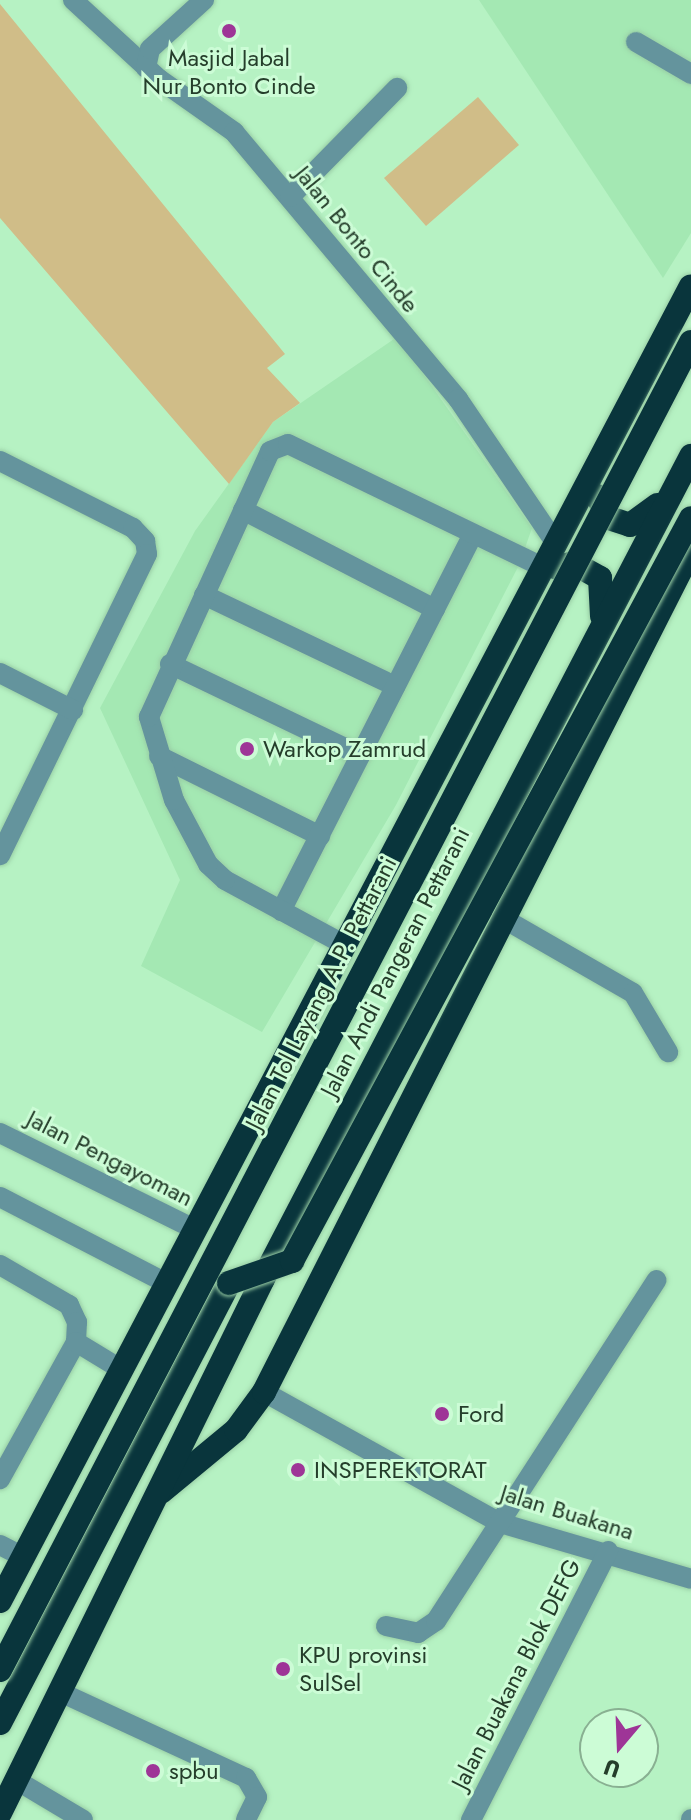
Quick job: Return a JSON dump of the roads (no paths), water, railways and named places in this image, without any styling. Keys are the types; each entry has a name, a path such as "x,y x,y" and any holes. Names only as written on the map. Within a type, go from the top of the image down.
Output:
{"highway":[{"path":"2,1592 24,1557 691,286"},
{"name":"Jalan Tol Layang A.P. Pettarani","path":"0,1670 691,342"},
{"name":"Jalan Andi Pangeran Pettarani","path":"0,1813 155,1496 601,621 691,456"},
{"path":"594,471 598,506 609,518 630,525 666,498"},
{"path":"0,1723 229,1283 292,1261 691,518"},
{"name":"Jalan Andi Pangeran Pettarani","path":"155,1496 202,1462 264,1392 691,550"},
{"path":"539,576 573,563 589,568 604,590 601,621"}],"street":[{"name":"Jalan Bonto Cinde","path":"73,0 146,68 234,132 458,399 556,544"},
{"path":"146,68 150,49 204,0"},
{"path":"636,42 691,74"},
{"path":"290,197 397,88"},
{"path":"345,945 225,880 208,864 159,756 149,717 170,664 270,451 288,444 472,536 539,576"},
{"path":"0,461 106,512 145,541 143,568 0,855"},
{"path":"243,510 435,609"},
{"path":"281,911 472,536"},
{"path":"204,595 395,686"},
{"path":"170,664 360,755"},
{"path":"0,673 73,710"},
{"path":"159,756 320,836"},
{"path":"506,920 633,993 668,1052"},
{"name":"Jalan Pengayoman","path":"0,1133 196,1230"},
{"path":"0,1197 168,1284"},
{"path":"0,1265 69,1305 77,1322 76,1342 0,1479"},
{"path":"386,1626 409,1634 427,1631 657,1280"},
{"path":"76,1342 122,1370"},
{"name":"Jalan Buakana","path":"264,1392 500,1523 608,1551 691,1579"},
{"path":"0,1545 24,1557"},
{"name":"Jalan Buakana Blok DEFG","path":"471,1820 608,1551"},
{"path":"60,1692 246,1778 257,1797 246,1820"},
{"path":"16,1780 83,1820"},
{"path":"0,1813 12,1820"}],"place":[{"name":"Masjid Jabal Nur Bonto Cinde","path":"229,31"},
{"name":"Warkop Zamrud","path":"247,749"},
{"name":"Ford","path":"442,1414"},
{"name":"INSPEREKTORAT","path":"298,1470"},
{"name":"KPU provinsi SulSel","path":"283,1669"},
{"name":"spbu","path":"153,1771"}]}
